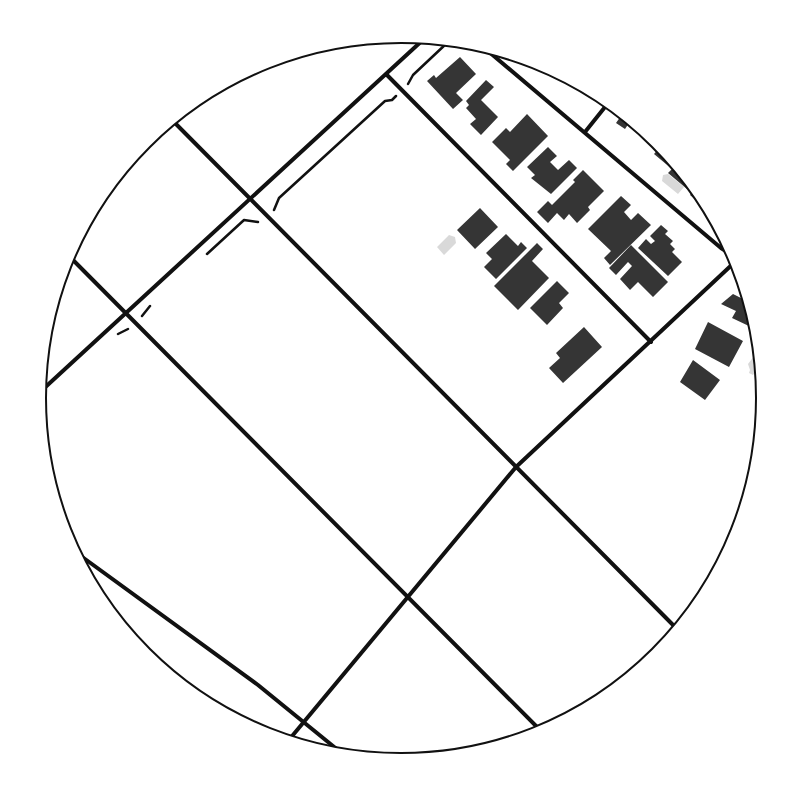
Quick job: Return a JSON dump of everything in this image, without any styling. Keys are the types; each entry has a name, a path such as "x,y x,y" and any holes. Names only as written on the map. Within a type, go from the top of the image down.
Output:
{"street":[{"path":"47,386 420,44"},
{"path":"492,55 724,250"},
{"path":"386,74 651,342"},
{"path":"585,132 605,107"},
{"path":"176,124 674,626"},
{"path":"74,261 537,727"},
{"path":"292,737 516,466 651,342 731,265"},
{"path":"84,559 258,685 335,748"}],"path":[{"path":"203,258 244,220 255,220 260,223 268,216 276,208 276,203 279,198 385,101 392,100 411,82 413,75 444,46"},
{"path":"117,335 127,330 156,301"},
{"path":"46,400 51,396"}],"shaded area":[{"path":"668,174 684,187 678,194 662,181 663,175"},
{"path":"449,235 455,237 456,243 444,255 437,247"},
{"path":"754,356 756,371 753,375 749,373 750,370 748,364"}],"building":[{"path":"460,57 476,74 456,93 463,100 453,109 427,81 434,75 436,78"},
{"path":"486,80 494,87 481,100 498,117 481,135 470,124 476,119 466,108 469,105 466,101"},
{"path":"527,114 548,136 513,171 506,164 510,160 492,142 506,128 510,132"},
{"path":"620,118 628,124 625,129 616,123"},
{"path":"548,147 557,156 550,162 558,170 569,160 577,168 551,194 531,178 535,175 527,167"},
{"path":"657,151 684,182 688,188 687,189 668,173 672,169 654,154"},
{"path":"583,170 604,191 588,207 590,210 577,223 569,214 564,220 557,213 548,223 537,212 548,201 552,205 575,182 573,180"},
{"path":"692,193 697,201 690,195"},
{"path":"621,196 631,205 624,212 631,220 638,213 651,225 610,265 604,258 611,251 588,229"},
{"path":"480,208 498,227 475,249 457,230"},
{"path":"661,225 668,231 665,234 673,241 670,244 675,249 672,252 682,262 668,276 638,248 646,239 651,244 655,241 650,236"},
{"path":"506,234 518,246 521,242 527,248 496,279 484,267 492,259 486,253"},
{"path":"537,243 543,249 532,261 549,278 518,310 494,286"},
{"path":"631,245 668,282 653,297 638,282 630,290 620,279 632,266 628,262 616,275 609,268"},
{"path":"557,281 569,293 559,303 563,308 547,325 530,308"},
{"path":"733,294 743,299 749,326 732,318 736,311 721,304"},
{"path":"708,322 743,341 729,367 695,349"},
{"path":"584,327 602,347 563,383 549,368 560,358 556,353"},
{"path":"693,360 720,380 705,400 680,382"}]}
